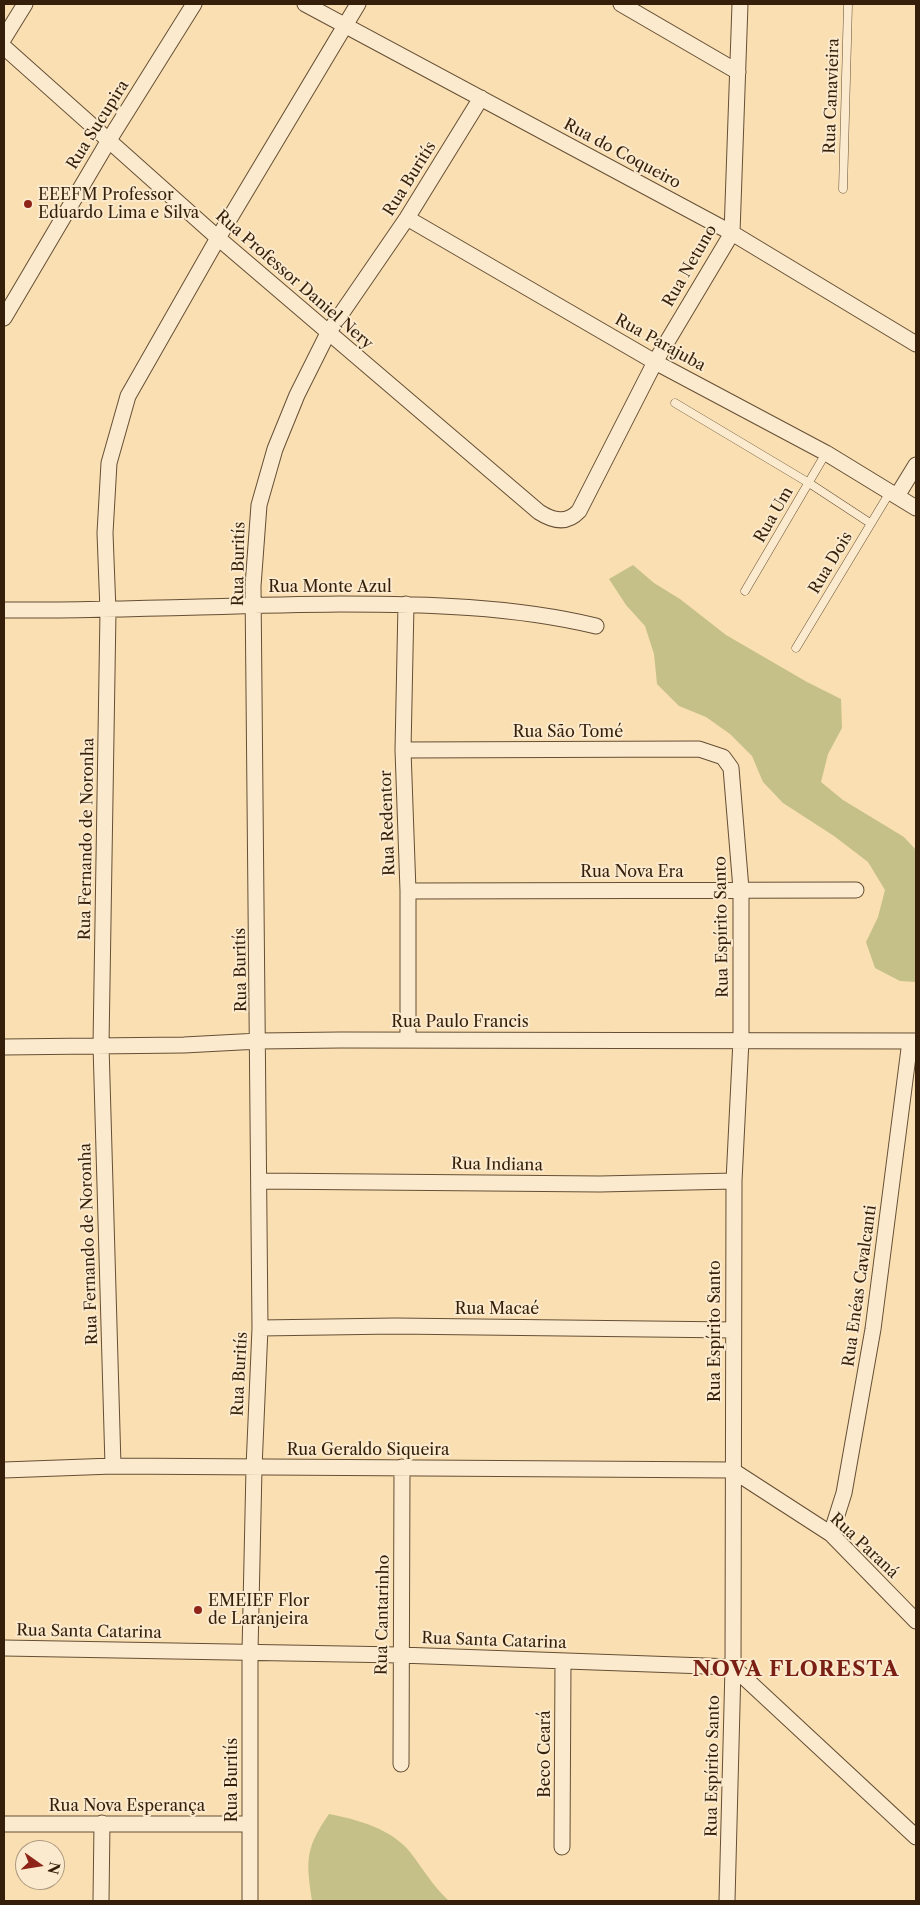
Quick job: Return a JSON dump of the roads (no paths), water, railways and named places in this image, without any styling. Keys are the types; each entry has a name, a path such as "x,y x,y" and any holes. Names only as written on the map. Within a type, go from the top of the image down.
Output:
{"street":[{"path":"4,38 25,4"},
{"name":"Rua Sucupira","path":"4,318 109,140 194,4"},
{"name":"Rua do Coqueiro","path":"305,4 732,232 916,344"},
{"name":"Rua Fernando de Noronha","path":"112,1466 101,1045 108,611 105,533 109,463 128,396 218,238 358,4"},
{"path":"621,4 738,72"},
{"name":"Rua Netuno","path":"572,518 579,511 655,362 732,232 740,4"},
{"name":"Rua Professor Daniel Nery","path":"4,47 218,238 539,512 559,520 572,518"},
{"name":"Rua Buritís","path":"250,1901 250,1652 254,1468 260,1328 255,604 253,586 255,529 266,477 284,424 328,333 407,218 481,98"},
{"name":"Rua Parajuba","path":"407,218 655,362 826,453 916,508"},
{"path":"894,494 916,465"},
{"name":"Rua Monte Azul","path":"4,610 108,611 255,604 406,604 531,613 596,626"},
{"name":"Rua Redentor","path":"406,604 403,750 408,891 408,1040"},
{"name":"Rua São Tomé","path":"403,750 699,749 715,752 729,762"},
{"name":"Rua Espírito Santo","path":"727,1901 733,1667 734,1182 741,1040 741,889 733,775 729,762"},
{"name":"Rua Nova Era","path":"408,891 856,890"},
{"name":"Rua Paulo Francis","path":"4,1047 184,1045 259,1041 408,1040 913,1041"},
{"name":"Rua Enéas Cavalcanti","path":"831,1534 844,1494 874,1330 913,1041"},
{"name":"Rua Indiana","path":"260,1181 600,1184 734,1182"},
{"name":"Rua Macaé","path":"260,1328 404,1326 733,1330"},
{"name":"Rua Geraldo Siqueira","path":"4,1470 112,1466 732,1470"},
{"name":"Rua Cantarinho","path":"401,1764 402,1467"},
{"name":"Rua Paraná","path":"732,1470 831,1534 916,1621"},
{"name":"Rua Santa Catarina","path":"4,1648 400,1655 733,1667"},
{"name":"Beco Ceará","path":"562,1847 564,1661"},
{"path":"733,1667 916,1837"},
{"path":"102,1823 102,1901"},
{"name":"Rua Nova Esperança","path":"4,1824 250,1824"}],"lane":[{"name":"Rua Canavieira","path":"843,189 848,4"},
{"path":"675,403 809,483 870,523"},
{"name":"Rua Um","path":"745,591 826,453"},
{"name":"Rua Dois","path":"796,648 870,523 894,494"}],"place":[{"name":"EEEFM Professor Eduardo Lima e Silva","path":"28,204"},
{"name":"EMEIEF Flor de Laranjeira","path":"198,1610"}],"district":[{"name":"NOVA FLORESTA","path":"796,1670"}]}
